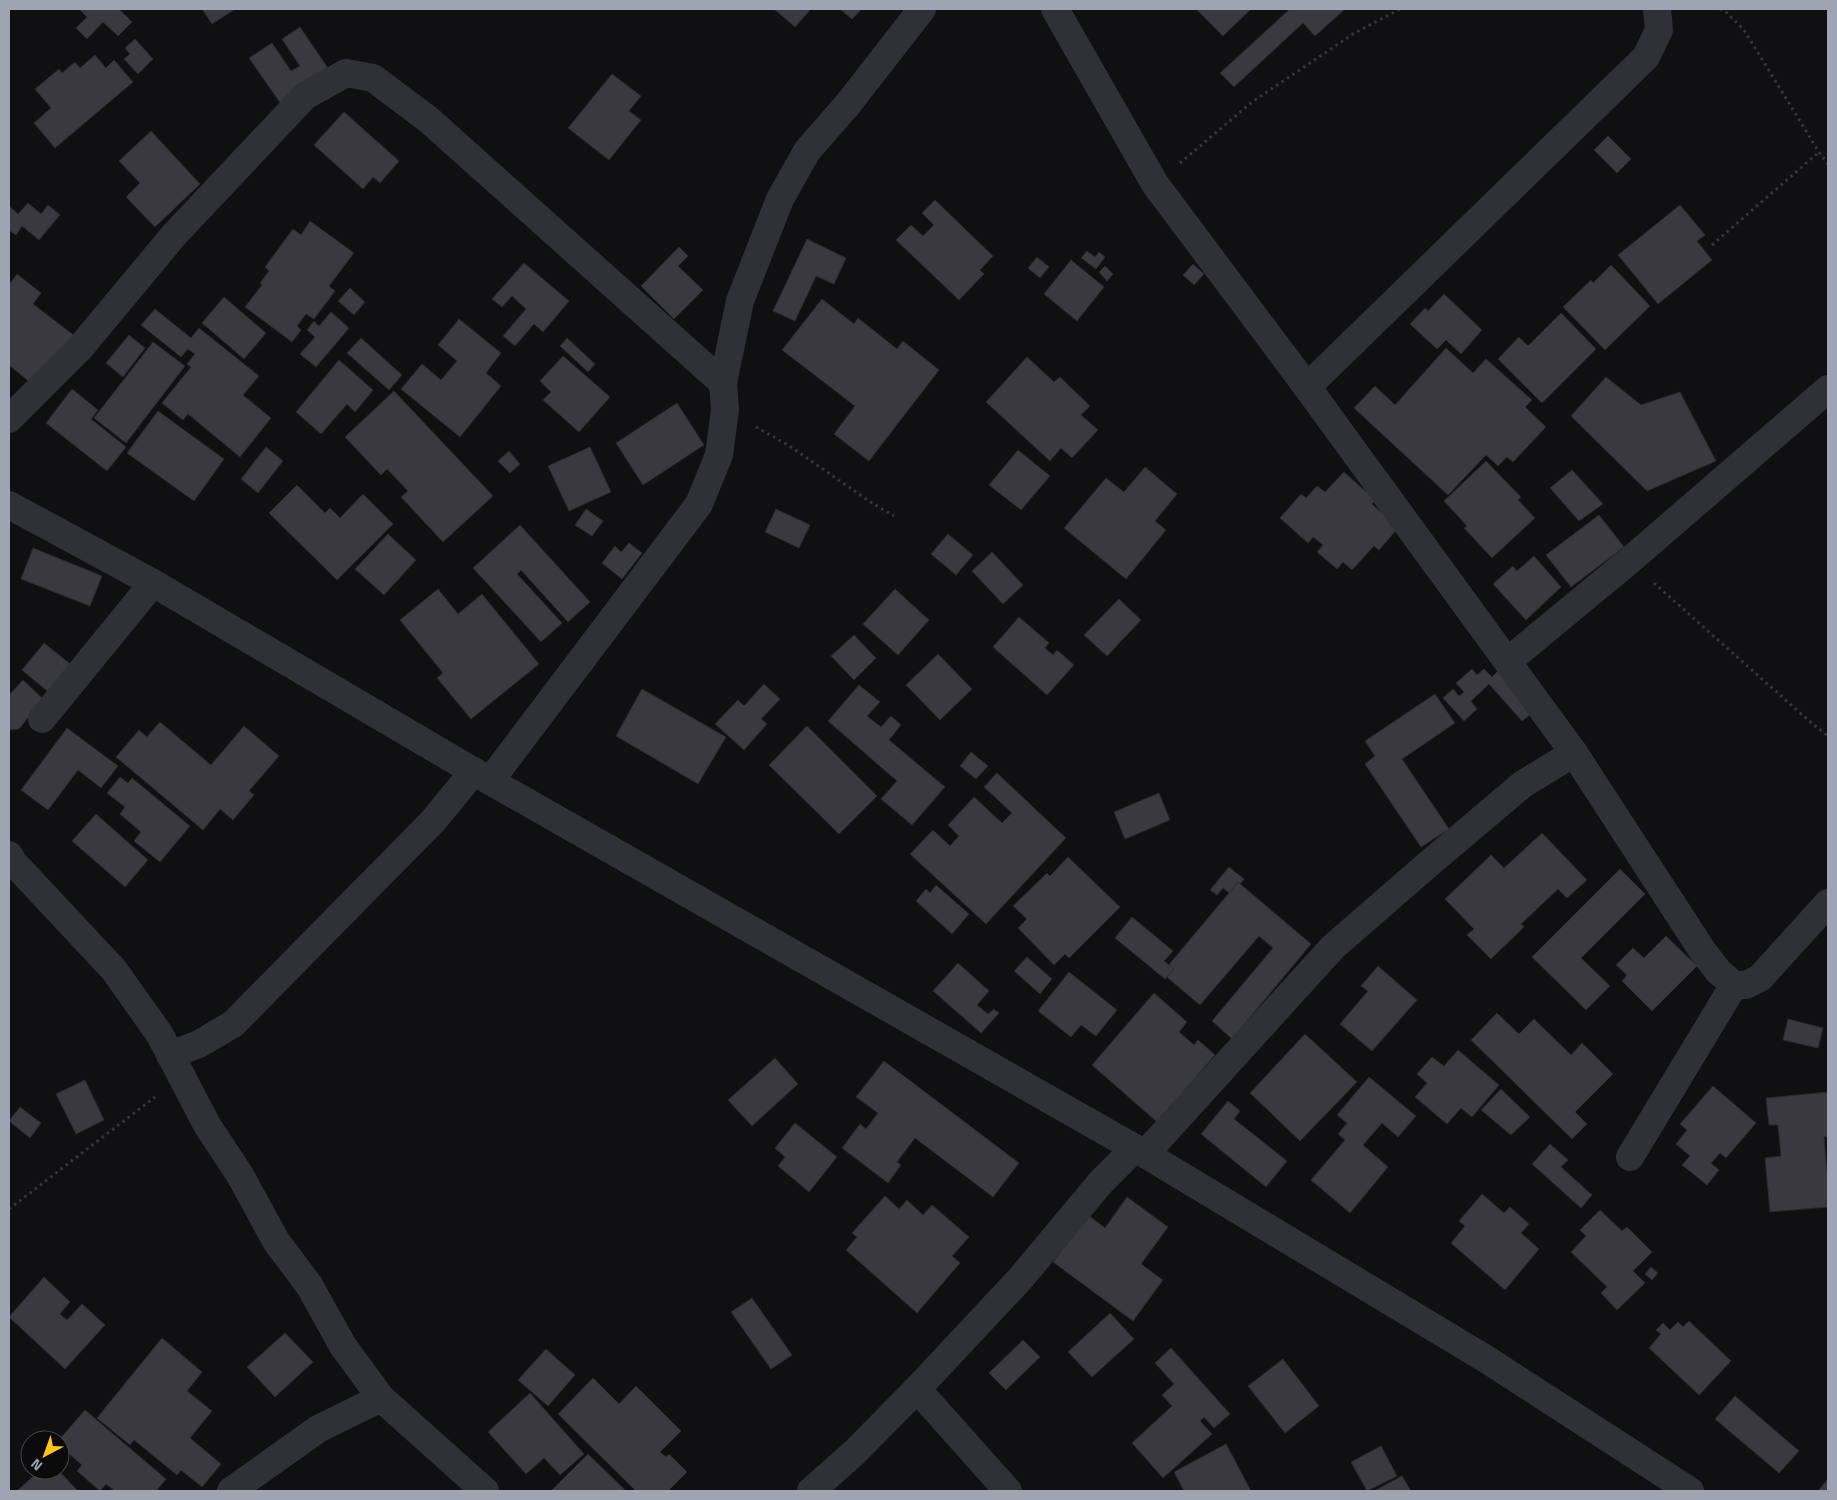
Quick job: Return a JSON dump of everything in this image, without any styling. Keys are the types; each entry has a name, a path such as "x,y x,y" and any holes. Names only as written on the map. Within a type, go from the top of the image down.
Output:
{"street":[{"path":"176,1066 199,1044 232,1024 433,821 482,776 699,504 719,455 724,396 740,301 780,199 807,151 848,104 922,9"},
{"path":"1055,9 1155,184 1307,387 1574,753 1702,950 1718,971 1734,985 1746,985 1760,978 1828,903"},
{"path":"1307,387 1646,57 1659,30 1657,9"},
{"path":"9,419 80,348 174,235 305,96 346,74 373,78 429,120 724,396"},
{"path":"1508,661 1629,561 1828,389"},
{"path":"9,505 153,583 482,776 1140,1151 1486,1359 1690,1491"},
{"path":"42,719 153,583"},
{"path":"811,1491 855,1452 917,1389 1020,1279 1101,1182 1140,1151 1333,947 1524,784 1574,753"},
{"path":"9,855 13,862 114,970 160,1035 206,1125 240,1175 276,1241 309,1285 343,1346 381,1398 485,1491"},
{"path":"1630,1157 1734,985"},
{"path":"917,1389 1008,1491"},
{"path":"231,1491 318,1429 381,1398"}],"path":[{"path":"1155,184 1252,102 1353,34 1400,9"},
{"path":"1720,9 1725,11 1744,30 1828,164"},
{"path":"1712,245 1819,152"},
{"path":"724,396 788,444 872,503 894,516"},
{"path":"1629,561 1828,736"},
{"path":"9,1209 176,1066"}],"building":[{"path":"79,9 119,9 132,22 118,36 103,22 87,39 76,28 87,17"},
{"path":"202,9 235,9 212,24"},
{"path":"774,9 811,9 795,27"},
{"path":"840,9 862,9 852,19"},
{"path":"1196,9 1248,9 1250,10 1223,36"},
{"path":"1290,9 1345,9 1315,36 1303,23 1234,87 1220,73"},
{"path":"300,27 332,74 283,107 249,58 272,43 291,71 300,66 282,39"},
{"path":"135,39 153,59 138,74 124,59 130,54 125,48"},
{"path":"95,55 106,68 114,60 133,82 55,148 34,123 51,108 35,89 59,69 62,73 75,62 80,68"},
{"path":"612,74 641,96 629,111 641,120 609,160 568,128"},
{"path":"344,112 399,161 380,183 373,177 363,189 314,145"},
{"path":"151,131 200,184 155,227 126,197 140,183 119,161"},
{"path":"1608,136 1631,159 1617,173 1594,150"},
{"path":"935,200 993,256 980,270 984,274 959,300 896,240 911,225 923,236 934,225 922,213"},
{"path":"28,203 41,214 48,205 60,215 39,240 22,226 16,235 10,231 9,233 9,206 18,214"},
{"path":"1680,205 1705,235 1697,241 1712,260 1658,304 1618,255"},
{"path":"310,221 354,253 329,286 335,291 314,319 306,314 297,326 301,330 292,342 245,307 262,285 260,283 269,271 265,267 293,229 301,235"},
{"path":"807,239 846,258 834,284 816,276 795,321 773,311"},
{"path":"679,247 688,256 678,266 703,290 674,319 641,286"},
{"path":"1087,251 1095,257 1099,252 1105,257 1096,269 1081,258"},
{"path":"1037,257 1049,267 1040,278 1028,268"},
{"path":"1071,260 1104,287 1077,321 1044,294"},
{"path":"524,263 569,301 543,332 534,324 515,346 503,336 526,309 512,296 502,307 492,299"},
{"path":"1193,264 1204,274 1194,285 1183,275"},
{"path":"1611,265 1650,306 1605,350 1563,307 1591,280 1593,283"},
{"path":"1105,266 1113,274 1107,281 1099,272"},
{"path":"17,274 41,293 33,304 76,337 37,388 9,365 9,285"},
{"path":"350,288 365,302 354,315 338,301"},
{"path":"1444,294 1482,330 1461,354 1446,340 1437,349 1410,324 1425,308 1428,311"},
{"path":"224,297 266,333 244,359 202,323"},
{"path":"822,299 854,324 858,318 897,349 903,341 939,370 869,461 834,434 855,406 782,350"},
{"path":"155,309 191,338 199,328 259,376 243,395 271,418 240,457 188,414 183,420 162,403 191,367 187,364 195,354 188,349 181,357 141,325"},
{"path":"331,312 349,328 316,367 300,354 315,337 307,330 314,321 319,326"},
{"path":"1561,313 1596,349 1542,403 1498,359 1519,337 1528,346"},
{"path":"459,319 501,353 486,373 501,386 460,437 401,389 422,364 441,380 457,361 438,345"},
{"path":"129,335 145,348 123,377 106,363"},
{"path":"361,338 402,375 389,390 347,353"},
{"path":"567,338 595,364 588,372 560,346"},
{"path":"153,342 185,366 126,443 94,418"},
{"path":"1446,348 1473,373 1486,359 1532,400 1525,407 1546,427 1513,462 1507,457 1498,466 1486,455 1448,495 1354,408 1375,386 1395,405"},
{"path":"563,356 610,397 579,432 543,400 551,392 540,381"},
{"path":"1027,357 1054,382 1060,377 1090,406 1081,415 1098,430 1072,458 1061,448 1050,461 986,402"},
{"path":"339,360 373,390 355,412 347,404 321,434 296,412"},
{"path":"1606,377 1641,405 1680,392 1716,461 1647,491 1571,416"},
{"path":"72,389 98,410 91,419 126,447 107,471 46,423"},
{"path":"394,391 493,496 443,542 401,497 408,491 387,469 381,475 345,437"},
{"path":"677,403 704,445 643,485 616,443"},
{"path":"158,411 224,459 194,501 127,453"},
{"path":"266,447 283,461 258,493 241,479"},
{"path":"590,447 611,492 569,511 548,466"},
{"path":"1018,450 1050,476 1021,510 989,485"},
{"path":"509,451 520,464 510,473 498,461"},
{"path":"1486,461 1521,497 1518,500 1535,518 1492,558 1464,528 1467,526 1444,501"},
{"path":"1145,467 1177,494 1155,521 1166,530 1126,579 1064,528 1106,478 1124,492"},
{"path":"1572,470 1603,504 1579,521 1550,488"},
{"path":"1344,472 1375,500 1372,504 1398,528 1379,550 1374,546 1352,570 1343,562 1337,569 1317,552 1323,545 1313,537 1308,543 1280,518 1301,494 1306,498 1317,486 1325,492"},
{"path":"297,485 325,513 330,508 340,518 363,494 393,524 337,580 269,513"},
{"path":"586,509 603,521 592,536 575,525"},
{"path":"776,509 810,525 799,548 765,532"},
{"path":"1599,515 1624,547 1571,587 1546,555"},
{"path":"520,525 590,602 568,622 521,570 517,574 562,623 541,642 473,568"},
{"path":"388,534 416,560 384,595 355,569"},
{"path":"948,534 973,555 956,575 931,554"},
{"path":"629,543 642,553 622,579 602,563 615,546 621,552"},
{"path":"33,548 102,576 90,606 21,579"},
{"path":"992,552 1023,585 1003,604 972,571"},
{"path":"1534,556 1561,587 1526,620 1493,584 1513,566 1517,571"},
{"path":"438,589 458,614 482,594 539,664 471,719 437,678 443,673 400,620"},
{"path":"895,589 929,620 898,655 863,624"},
{"path":"1119,599 1141,620 1107,656 1084,635"},
{"path":"1019,617 1049,643 1045,648 1053,655 1057,650 1074,665 1047,695 993,647"},
{"path":"854,635 876,658 854,680 831,656"},
{"path":"44,643 74,667 52,695 22,670"},
{"path":"938,654 972,689 940,720 906,685"},
{"path":"1472,669 1477,675 1484,669 1492,677 1498,671 1534,712 1522,721 1489,684 1471,701 1477,709 1464,721 1443,698 1453,689 1459,696 1464,692 1456,683"},
{"path":"23,680 43,699 19,729 9,730 9,695"},
{"path":"764,684 780,699 761,719 767,724 744,750 715,724 738,700 744,706"},
{"path":"859,685 880,702 867,716 881,727 891,716 901,725 889,740 945,787 912,825 881,799 897,781 828,721"},
{"path":"642,689 726,737 698,784 616,736"},
{"path":"1435,694 1455,723 1402,759 1449,829 1421,847 1365,764 1375,756 1365,741"},
{"path":"160,722 211,765 244,726 279,756 249,791 254,795 233,820 220,809 203,830 116,757 139,730 147,737"},
{"path":"807,726 877,796 839,834 769,765"},
{"path":"67,728 118,766 101,788 78,770 48,810 21,790"},
{"path":"971,752 988,766 976,779 960,766"},
{"path":"997,773 1066,838 986,924 910,854 933,830 950,846 959,836 948,825 974,797 1002,823 1012,813 984,787"},
{"path":"120,777 128,783 132,778 190,826 160,862 134,841 141,832 120,814 125,807 107,793"},
{"path":"1159,793 1170,820 1125,839 1114,812"},
{"path":"96,814 148,860 125,887 72,841"},
{"path":"1542,833 1587,880 1567,898 1558,889 1521,924 1524,927 1491,959 1467,935 1474,929 1445,899 1491,855 1504,868"},
{"path":"1068,857 1120,907 1069,958 1065,954 1054,965 1018,928 1027,919 1013,906 1047,873 1050,876"},
{"path":"1229,867 1244,879 1232,895 1223,888 1217,895 1210,890"},
{"path":"1620,869 1645,894 1581,958 1610,986 1586,1010 1532,957"},
{"path":"1238,882 1311,944 1232,1039 1212,1021 1273,948 1259,936 1200,1005 1162,973"},
{"path":"936,885 969,914 952,934 916,901 926,889 930,893"},
{"path":"1132,917 1173,951 1164,961 1174,969 1165,979 1115,938"},
{"path":"1666,936 1697,966 1652,1011 1622,981 1627,975 1616,965 1633,948 1644,958"},
{"path":"1027,957 1052,979 1040,994 1014,971"},
{"path":"958,963 989,991 977,1005 988,1014 994,1009 999,1013 981,1033 933,991"},
{"path":"1378,966 1417,1000 1372,1051 1340,1024 1368,991 1361,986"},
{"path":"1069,972 1117,1010 1096,1036 1081,1025 1071,1037 1038,1011"},
{"path":"1154,993 1187,1022 1179,1032 1194,1045 1198,1040 1215,1055 1157,1122 1092,1065"},
{"path":"1497,1013 1519,1034 1534,1019 1571,1055 1582,1043 1613,1074 1575,1112 1587,1124 1572,1139 1471,1040"},
{"path":"1788,1019 1823,1028 1818,1048 1783,1040"},
{"path":"1305,1034 1357,1082 1300,1141 1250,1093"},
{"path":"1458,1050 1499,1085 1472,1117 1461,1108 1447,1124 1415,1097 1427,1083 1417,1074 1432,1057 1444,1066"},
{"path":"775,1058 798,1084 752,1126 728,1100"},
{"path":"884,1061 1019,1163 993,1197 915,1138 897,1162 901,1165 888,1183 842,1148 860,1124 866,1129 878,1113 856,1097"},
{"path":"1369,1077 1416,1116 1398,1137 1382,1123 1363,1145 1388,1167 1350,1213 1311,1180 1345,1140 1338,1134 1347,1123 1337,1115"},
{"path":"85,1080 104,1120 76,1134 56,1094"},
{"path":"1713,1086 1756,1123 1726,1158 1720,1153 1711,1163 1719,1170 1707,1185 1682,1165 1690,1156 1676,1144 1687,1130 1680,1124"},
{"path":"1501,1089 1530,1117 1511,1135 1481,1110"},
{"path":"1828,1092 1828,1137 1824,1137 1828,1207 1770,1212 1765,1158 1781,1156 1778,1125 1769,1125 1766,1098"},
{"path":"1228,1101 1240,1111 1234,1119 1287,1161 1266,1187 1201,1134"},
{"path":"20,1107 41,1123 30,1138 9,1121"},
{"path":"795,1123 837,1157 809,1192 778,1166 785,1157 775,1148"},
{"path":"1550,1144 1568,1160 1561,1167 1592,1195 1581,1208 1532,1164"},
{"path":"1482,1194 1504,1213 1510,1207 1529,1224 1521,1233 1539,1249 1505,1290 1451,1243 1465,1226 1459,1221"},
{"path":"885,1196 899,1209 907,1200 923,1215 932,1205 969,1237 952,1256 960,1263 917,1313 846,1250 857,1237 852,1233"},
{"path":"1127,1197 1168,1227 1141,1264 1163,1280 1133,1321 1053,1262 1088,1215 1105,1228"},
{"path":"1600,1210 1622,1231 1627,1227 1652,1252 1633,1271 1645,1283 1617,1310 1601,1293 1607,1287 1571,1252 1586,1236 1580,1230"},
{"path":"1651,1267 1658,1273 1652,1280 1645,1274"},
{"path":"44,1277 70,1302 60,1314 67,1320 82,1304 105,1325 65,1369 9,1317"},
{"path":"752,1298 792,1355 771,1369 731,1312"},
{"path":"1110,1313 1134,1339 1092,1377 1068,1352"},
{"path":"1689,1321 1731,1361 1699,1395 1649,1348 1661,1334 1656,1330 1663,1323 1670,1330 1678,1322 1683,1327"},
{"path":"285,1333 313,1362 275,1397 247,1367"},
{"path":"162,1338 202,1372 187,1391 212,1411 190,1438 221,1464 202,1487 181,1470 177,1475 134,1440 130,1445 97,1418"},
{"path":"1023,1340 1040,1357 1006,1390 989,1373"},
{"path":"1171,1348 1230,1414 1214,1428 1204,1417 1200,1421 1212,1434 1163,1478 1132,1443 1172,1406 1162,1395 1174,1384 1155,1363"},
{"path":"546,1349 575,1375 548,1406 518,1380"},
{"path":"1283,1359 1319,1406 1285,1433 1248,1386"},
{"path":"593,1378 619,1404 636,1386 681,1431 660,1452 666,1457 669,1454 687,1472 668,1491 636,1491 558,1414"},
{"path":"530,1393 584,1454 560,1475 544,1458 526,1474 488,1432"},
{"path":"1735,1396 1799,1451 1779,1473 1715,1419"},
{"path":"85,1410 166,1479 156,1491 115,1491 106,1484 100,1491 77,1471 82,1465 70,1455 70,1430 68,1430"},
{"path":"1226,1444 1251,1491 1184,1491 1174,1472"},
{"path":"1381,1446 1397,1476 1367,1491 1351,1462"},
{"path":"588,1454 626,1491 551,1491"},
{"path":"1402,1476 1411,1491 1374,1491"},
{"path":"1828,1479 1828,1491 1818,1491"},
{"path":"29,1480 68,1480 78,1491 17,1491"}]}
